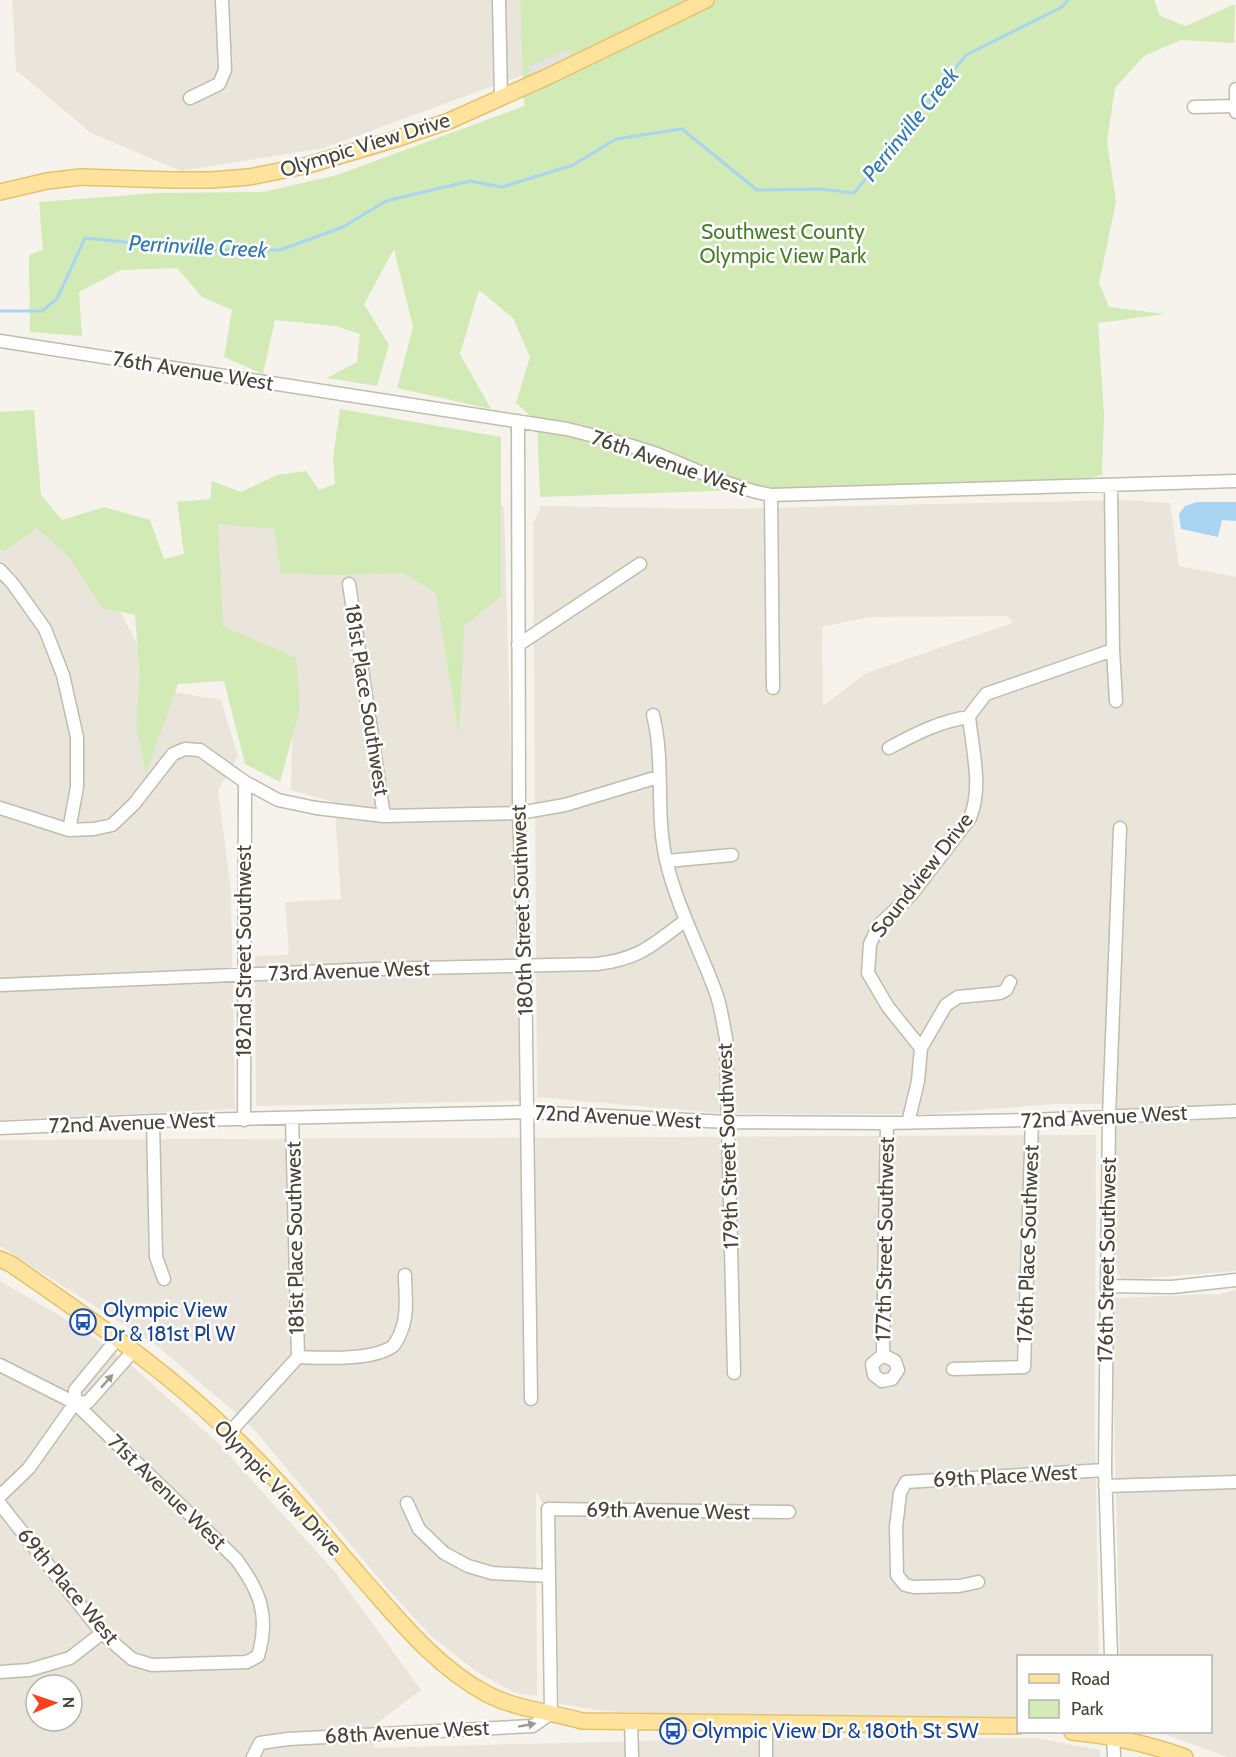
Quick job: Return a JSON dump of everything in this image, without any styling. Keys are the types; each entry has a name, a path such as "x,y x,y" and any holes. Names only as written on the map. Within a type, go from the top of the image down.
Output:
{"main road":[{"name":"Olympic View Drive","path":"0,192 47,181 81,177 192,181 249,177 284,171 429,128 501,98 706,0"},
{"name":"Olympic View Drive","path":"0,1259 11,1264 134,1350 230,1432 301,1508 388,1608 443,1665 487,1694 517,1706 582,1721 1017,1726"},
{"path":"1113,1734 1185,1757"}],"street":[{"path":"190,98 219,84 225,70 222,0"},
{"path":"499,0 501,98"},
{"path":"1194,107 1235,110 1236,89"},
{"name":"76th Avenue West","path":"0,341 567,429 640,448 724,483 747,491 771,495 1236,481"},
{"name":"180th Street Southwest","path":"518,421 519,813 525,964 531,1399"},
{"path":"1111,485 1113,650 1116,701"},
{"path":"771,495 773,688"},
{"path":"518,645 640,564"},
{"path":"0,570 13,584 45,629 63,675 77,737 77,787 69,830"},
{"name":"181st Place Southwest","path":"349,584 384,816"},
{"path":"889,748 915,734 950,720 969,717 986,694 1113,650"},
{"name":"179th Street Southwest","path":"653,715 658,736 659,817 667,861 686,920 717,995 726,1038 734,1373"},
{"name":"Soundview Drive","path":"921,1048 888,1007 868,973 870,944 879,925 911,895 970,818 975,805 976,786 969,717"},
{"path":"0,808 69,830 94,829 112,825 134,804 172,754 185,749 200,750 245,782 278,800 316,808 384,816 519,813 565,806 658,777"},
{"name":"182nd Street Southwest","path":"244,1120 245,782"},
{"name":"176th Street Southwest","path":"1111,1655 1105,1486 1107,1286 1110,1116 1120,828"},
{"path":"667,861 732,855"},
{"name":"73rd Avenue West","path":"0,985 525,964 597,964 620,961 644,952 686,920"},
{"path":"908,1123 918,1081 921,1048 946,1005 958,997 1000,993 1006,990 1010,982"},
{"name":"72nd Avenue West","path":"0,1128 153,1121 526,1112 728,1122 887,1124 1236,1111"},
{"name":"181st Place Southwest","path":"292,1118 298,1358"},
{"name":"176th Place Southwest","path":"953,1369 1024,1367 1032,1120"},
{"path":"153,1121 156,1257 164,1279"},
{"name":"177th Street Southwest","path":"883,1355 887,1124"},
{"path":"230,1432 298,1358 350,1358 383,1352 395,1345 403,1326 405,1275"},
{"path":"1107,1286 1172,1287 1236,1280"},
{"path":"0,1496 29,1468 75,1403 75,1390 118,1338"},
{"path":"75,1403 88,1402 134,1350"},
{"name":"71st Avenue West","path":"0,1365 75,1403 236,1559 253,1581 262,1608 263,1637 258,1656 247,1662"},
{"name":"69th Place West","path":"978,1582 959,1586 914,1587 905,1585 897,1575 896,1527 900,1493 906,1482 1105,1470"},
{"name":"69th Place West","path":"1105,1486 1236,1482"},
{"path":"407,1503 420,1529 444,1552 468,1566 492,1573 548,1576 551,1713"},
{"name":"69th Place West","path":"0,1504 102,1633 132,1659 152,1665 247,1662"},
{"name":"69th Avenue West","path":"548,1576 548,1509 789,1512"},
{"path":"0,1672 29,1670 70,1658 102,1633"},
{"name":"68th Avenue West","path":"253,1757 260,1743 324,1737 533,1726 551,1713"},
{"path":"631,1722 632,1757"},
{"path":"766,1724 766,1757"},
{"path":"1113,1734 1114,1757"}],"shaded area":[{"path":"12,0 520,0 523,75 324,148 181,171 91,133 16,70"},
{"path":"568,49 575,63 532,84 528,67"},
{"path":"1124,500 1170,503 1179,566 1236,577 1236,1271 1123,1280 1112,1267 1117,1104 1055,1104 927,1114 718,1113 537,1097 533,524 541,506 718,509","holes":["1008,616 1013,623 866,673 823,706 822,627 870,617"]},
{"path":"461,506 504,506 520,1101 256,1106 255,956 289,955 285,902 341,899 334,802 291,790 294,662 210,634 208,519"},
{"path":"35,512 93,561 143,655 174,692 221,700 238,756 218,790 231,891 235,1109 0,1120 0,542"},
{"path":"1096,1135 1095,1422 1099,1655 1017,1655 1017,1717 643,1713 605,1711 559,1704 555,1524 536,1492 537,1696 515,1693 477,1672 431,1636 387,1588 251,1426 156,1345 0,1246 0,1140"},
{"path":"0,1281 84,1330 133,1367 218,1443 335,1572 421,1690 376,1724 374,1748 748,1738 1036,1738 1100,1750 1100,1757 0,1757"},
{"path":"1236,1290 1236,1757 1228,1757 1162,1733 1212,1733 1212,1655 1120,1655 1111,1298 1219,1294"}],"green space":[{"name":"Southwest County Olympic View Park","path":"520,0 1154,0 1160,16 1186,26 1235,4 1234,43 1181,40 1144,56 1115,88 1107,141 1116,202 1099,283 1109,307 1165,314 1098,323 1104,415 1102,475 1090,478 540,497 537,422 516,403 530,357 513,318 479,290 460,354 491,409 397,388 413,327 394,249 364,304 389,345 377,386 327,378 357,362 360,334 336,326 275,320 263,374 224,357 232,310 202,297 177,268 121,270 79,292 82,336 30,332 29,255 43,250 39,202 158,193 263,192 337,175 524,106"},
{"path":"340,409 501,437 501,596 464,626 459,736 436,593 403,573 329,575 281,573 274,529 218,524 223,626 296,658 300,708 280,782 245,764 224,681 178,684 146,773 136,724 140,679 135,615 102,608 70,558 37,528 5,551 0,549 0,412 34,410 41,495 62,520 104,507 150,520 164,559 184,554 177,502 210,499 212,481 241,492 277,475 306,471 319,490 335,484 333,458"}],"water":[{"path":"1197,502 1236,502 1236,521 1222,520 1218,537 1181,529 1179,514 1185,506"}],"waterway":[{"name":"Perrinville Creek","path":"0,311 42,311 57,299 85,238 204,250 280,250 343,227 386,201 470,181 502,187 573,165 616,139 682,129 757,190 821,189 854,193 966,55 1062,7 1068,0"}],"place":[{"name":"Olympic View Dr & 181st Pl W","path":"83,1322"},
{"name":"Olympic View Dr & 180th St SW","path":"673,1731"}]}
